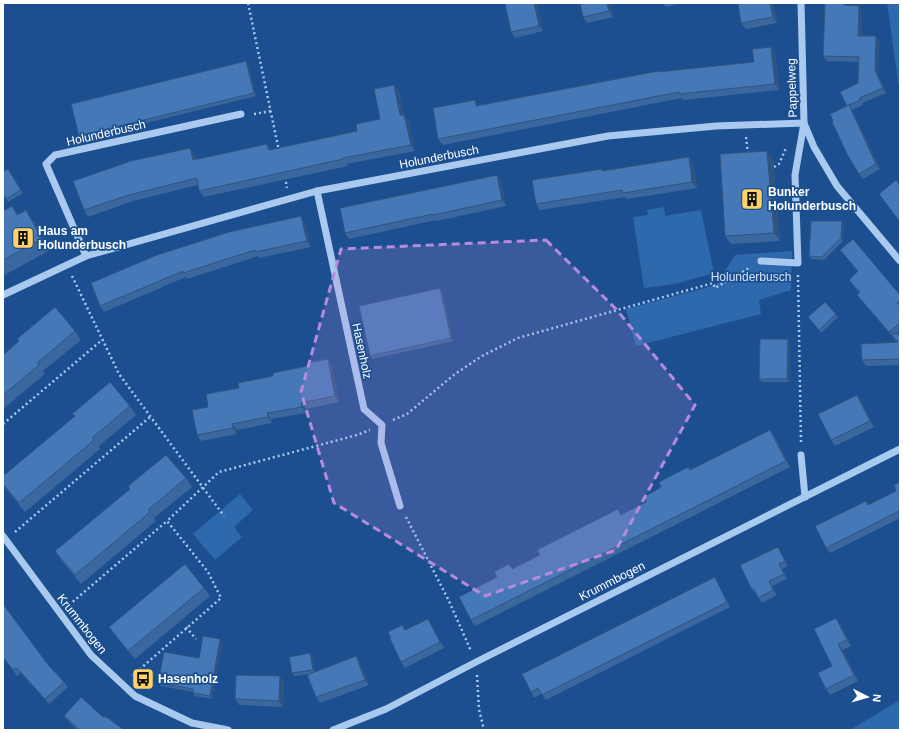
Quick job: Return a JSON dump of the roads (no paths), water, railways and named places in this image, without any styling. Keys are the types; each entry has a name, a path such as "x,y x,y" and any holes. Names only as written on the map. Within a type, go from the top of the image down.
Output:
{"street":[{"name":"Pappelweg","path":"801,3 804,123 814,147 837,186 900,261"},
{"name":"Holunderbusch","path":"86,256 46,164 55,155 241,114"},
{"name":"Holunderbusch","path":"3,295 86,256 317,191 608,136 716,126 804,123"},
{"path":"761,261 798,262 795,175 804,123"},
{"name":"Hasenholz","path":"317,191 364,409 382,425 381,443 400,506"},
{"name":"Krummbogen","path":"333,730 386,710 476,662 900,449"},
{"path":"801,456 805,497"},
{"name":"Krummbogen","path":"4,538 91,655 135,696 192,723 228,730"}],"place":[{"name":"Bunker Holunderbusch","path":"752,199"},
{"name":"Haus am Holunderbusch","path":"23,238"},
{"name":"Hasenholz","path":"143,679"}]}
